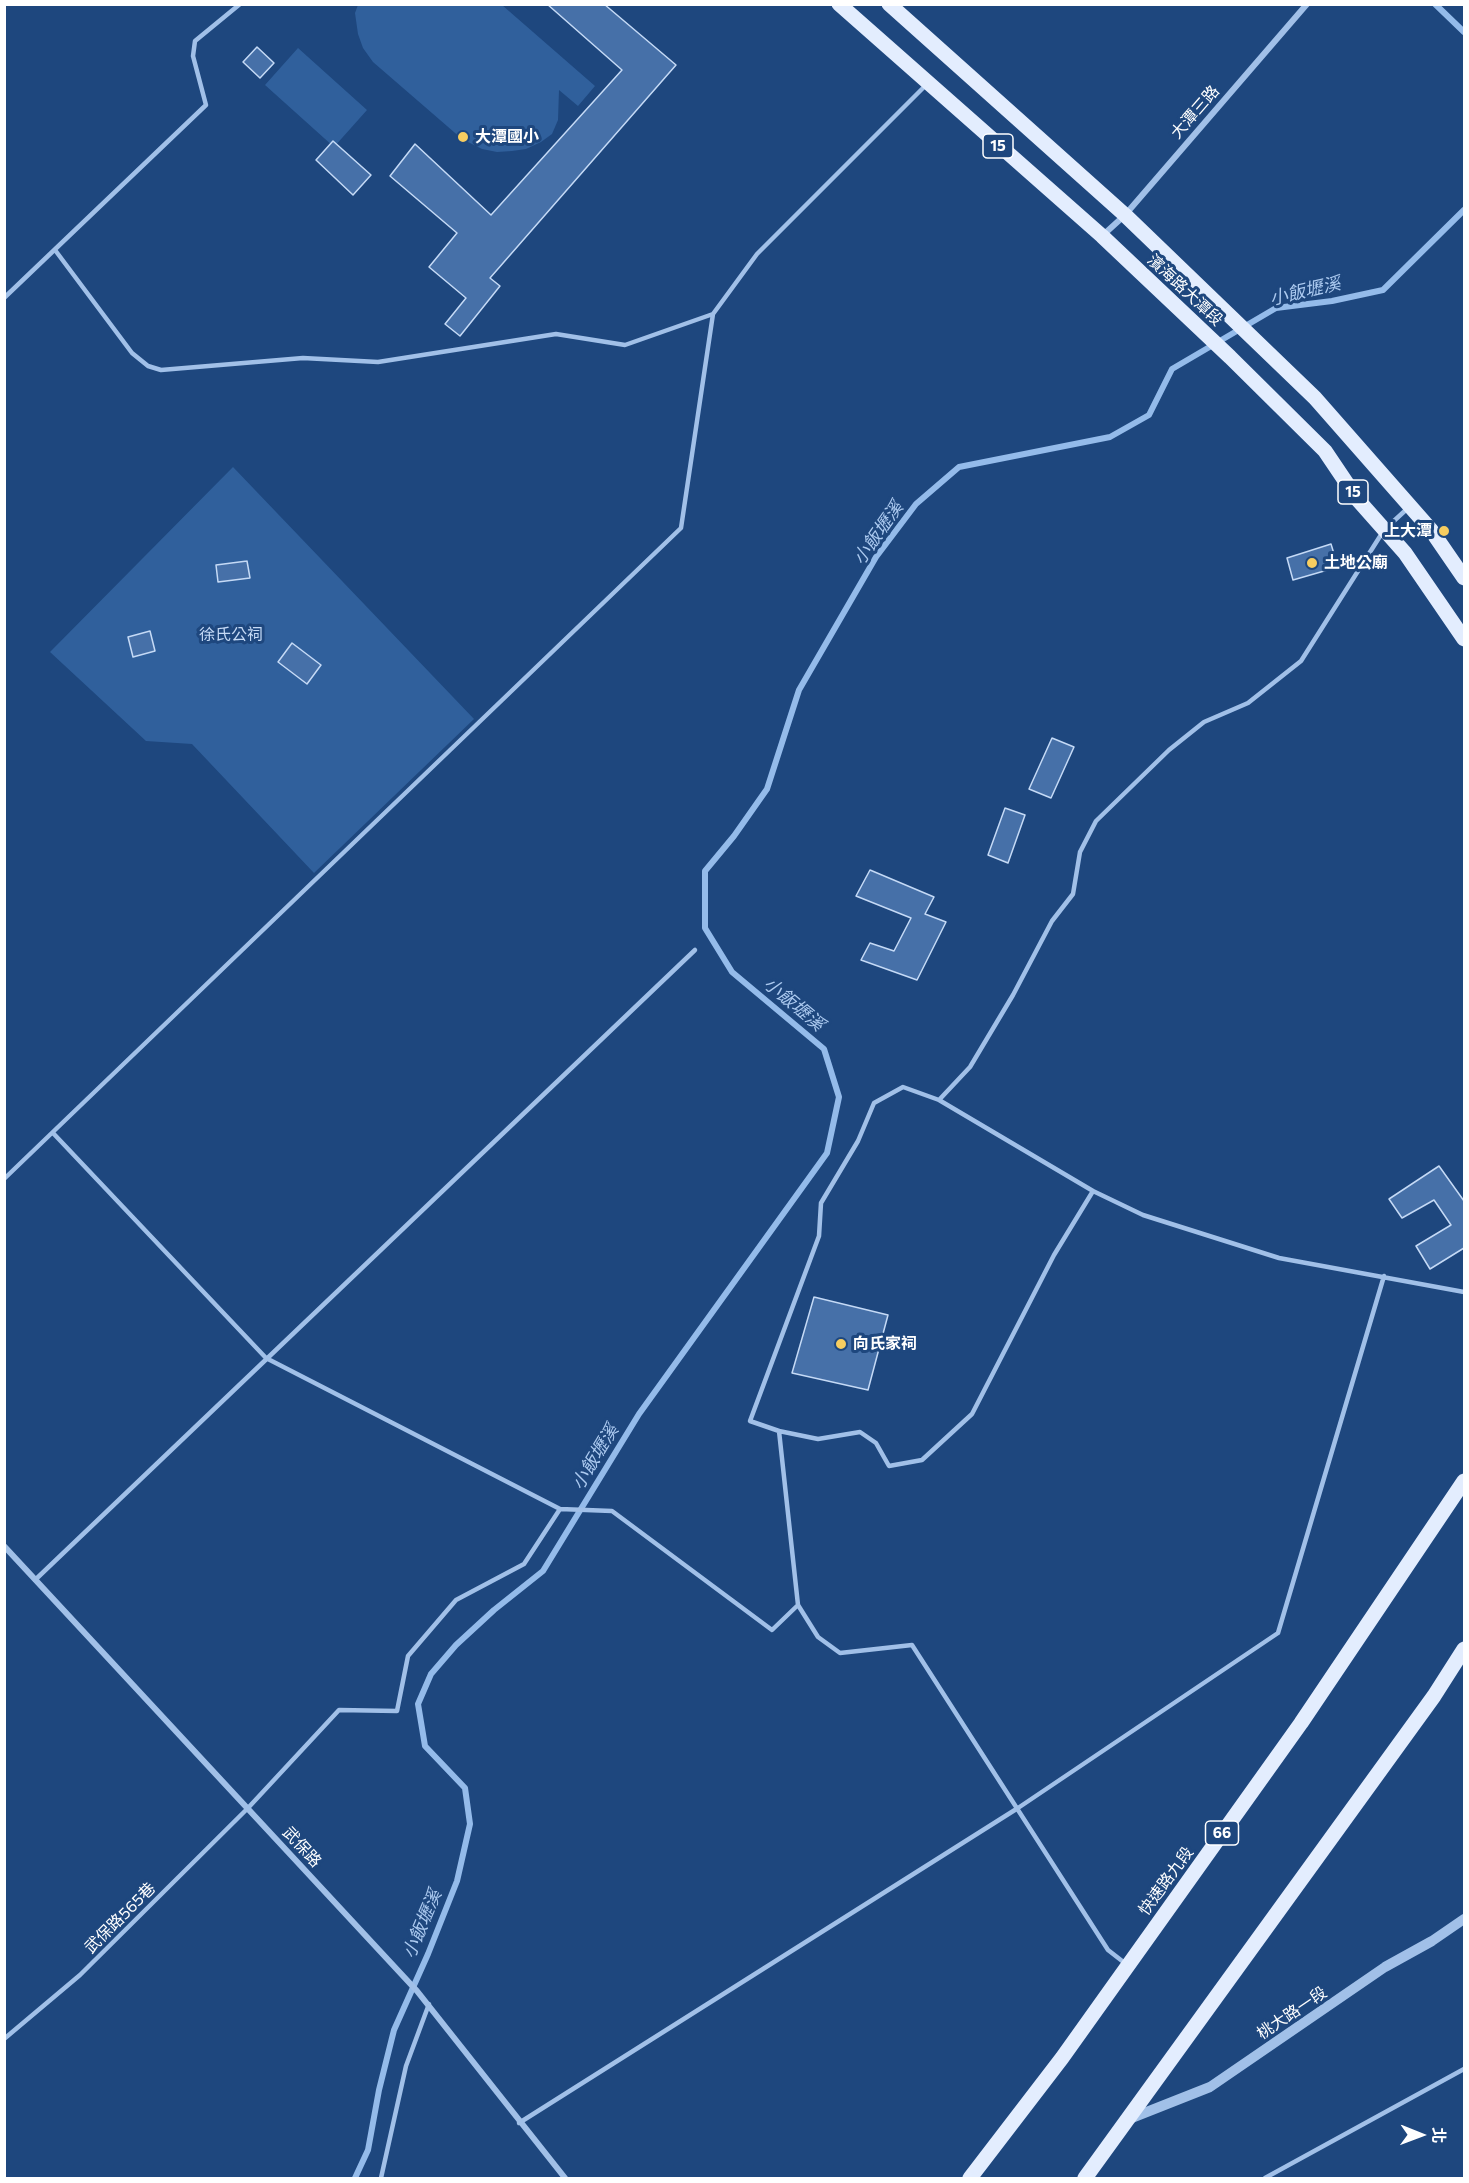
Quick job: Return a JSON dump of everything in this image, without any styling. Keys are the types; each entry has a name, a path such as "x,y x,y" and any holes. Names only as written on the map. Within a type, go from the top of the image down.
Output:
{"main road":[{"name":"濱海路大潭段","path":"839,4 1102,236 1325,451 1358,500 1405,553 1464,639"},
{"name":"濱海路大潭段","path":"889,4 1125,215 1314,398 1431,530 1464,578"},
{"name":"快速路九段","path":"970,2178 1062,2058 1301,1723 1464,1481"},
{"path":"1085,2178 1427,1706 1464,1649"}],"street":[{"name":"大潭三路","path":"1102,236 1125,215 1307,4"},
{"name":"武保路","path":"4,1546 429,2004 519,2123 564,2178"},
{"name":"桃大路一段","path":"1129,2119 1210,2087 1385,1967 1464,1920"}],"lane":[{"path":"4,298 206,105 193,56 195,41 240,4"},
{"path":"4,1179 681,528 713,314 757,254 928,83"},
{"path":"55,250 132,353 148,366 161,370 303,358 378,362 556,334 625,345 713,314"},
{"path":"939,1100 970,1067 1013,995 1052,921 1073,894 1080,852 1096,821 1169,750 1204,722 1248,703 1301,661 1384,530 1410,506"},
{"path":"35,1580 695,950"},
{"path":"1093,1191 1054,1255 972,1414 922,1460 890,1466 876,1443 860,1432 818,1439 779,1431 750,1421 819,1236 821,1203 858,1141 874,1103 903,1088 939,1100 1093,1191 1143,1215 1279,1258 1464,1292"},
{"path":"53,1133 266,1358 560,1509 612,1511 772,1630 798,1605"},
{"path":"519,2123 1018,1808 1278,1633 1384,1276"},
{"path":"779,1431 798,1605 818,1637 840,1653 912,1645 1108,1950 1128,1965"},
{"name":"武保路565巷","path":"4,2039 80,1975 248,1808 339,1710 396,1712 408,1656 456,1600 524,1564 560,1509"},
{"path":"381,2178 406,2066 429,2004"},
{"path":"1265,2178 1464,2069"}],"green space":[{"path":"358,5 502,5 595,86 578,106 559,90 558,120 552,134 541,142 526,149 512,151 497,152 482,149 462,139 373,62 363,48 358,34 355,13"},
{"path":"298,48 367,110 334,147 265,85"},
{"name":"徐氏公祠","path":"233,467 474,719 314,873 192,744 146,741 50,652"}],"building":[{"path":"547,4 604,4 676,65 490,278 500,286 460,336 445,324 466,298 429,267 457,233 390,176 415,144 491,215 622,70"},
{"path":"257,47 274,63 260,78 243,62"},
{"path":"333,141 371,175 353,195 316,160"},
{"name":"土地公廟","path":"1331,544 1338,567 1293,580 1287,558"},
{"path":"247,561 250,578 218,582 216,565"},
{"path":"150,631 155,651 133,657 128,637"},
{"path":"292,643 321,665 307,684 278,662"},
{"path":"1052,738 1074,747 1051,798 1029,789"},
{"path":"1005,808 1025,815 1008,863 988,855"},
{"path":"870,870 934,897 925,914 946,922 917,980 861,960 870,943 894,951 911,918 856,896"},
{"path":"1439,1166 1464,1201 1464,1248 1430,1269 1416,1246 1451,1225 1434,1200 1402,1218 1389,1199"},
{"name":"向氏家祠","path":"814,1297 888,1315 868,1390 792,1373"}],"waterway":[{"name":"小飯壢溪","path":"1435,4 1464,32"},
{"name":"小飯壢溪","path":"355,2178 368,2150 379,2090 394,2030 457,1881 470,1824 465,1788 425,1746 418,1704 431,1674 456,1645 494,1610 543,1571 639,1414 827,1153 839,1097 824,1049 732,972 705,928 705,871 734,836 767,789 799,690 876,557 916,504 959,467 1110,437 1149,415 1172,369 1276,308 1332,301 1383,290 1464,210"}],"place":[{"name":"大潭國小","path":"463,137"},
{"name":"上大潭","path":"1444,531"},
{"name":"土地公廟","path":"1312,563"},
{"name":"向氏家祠","path":"841,1344"}]}
